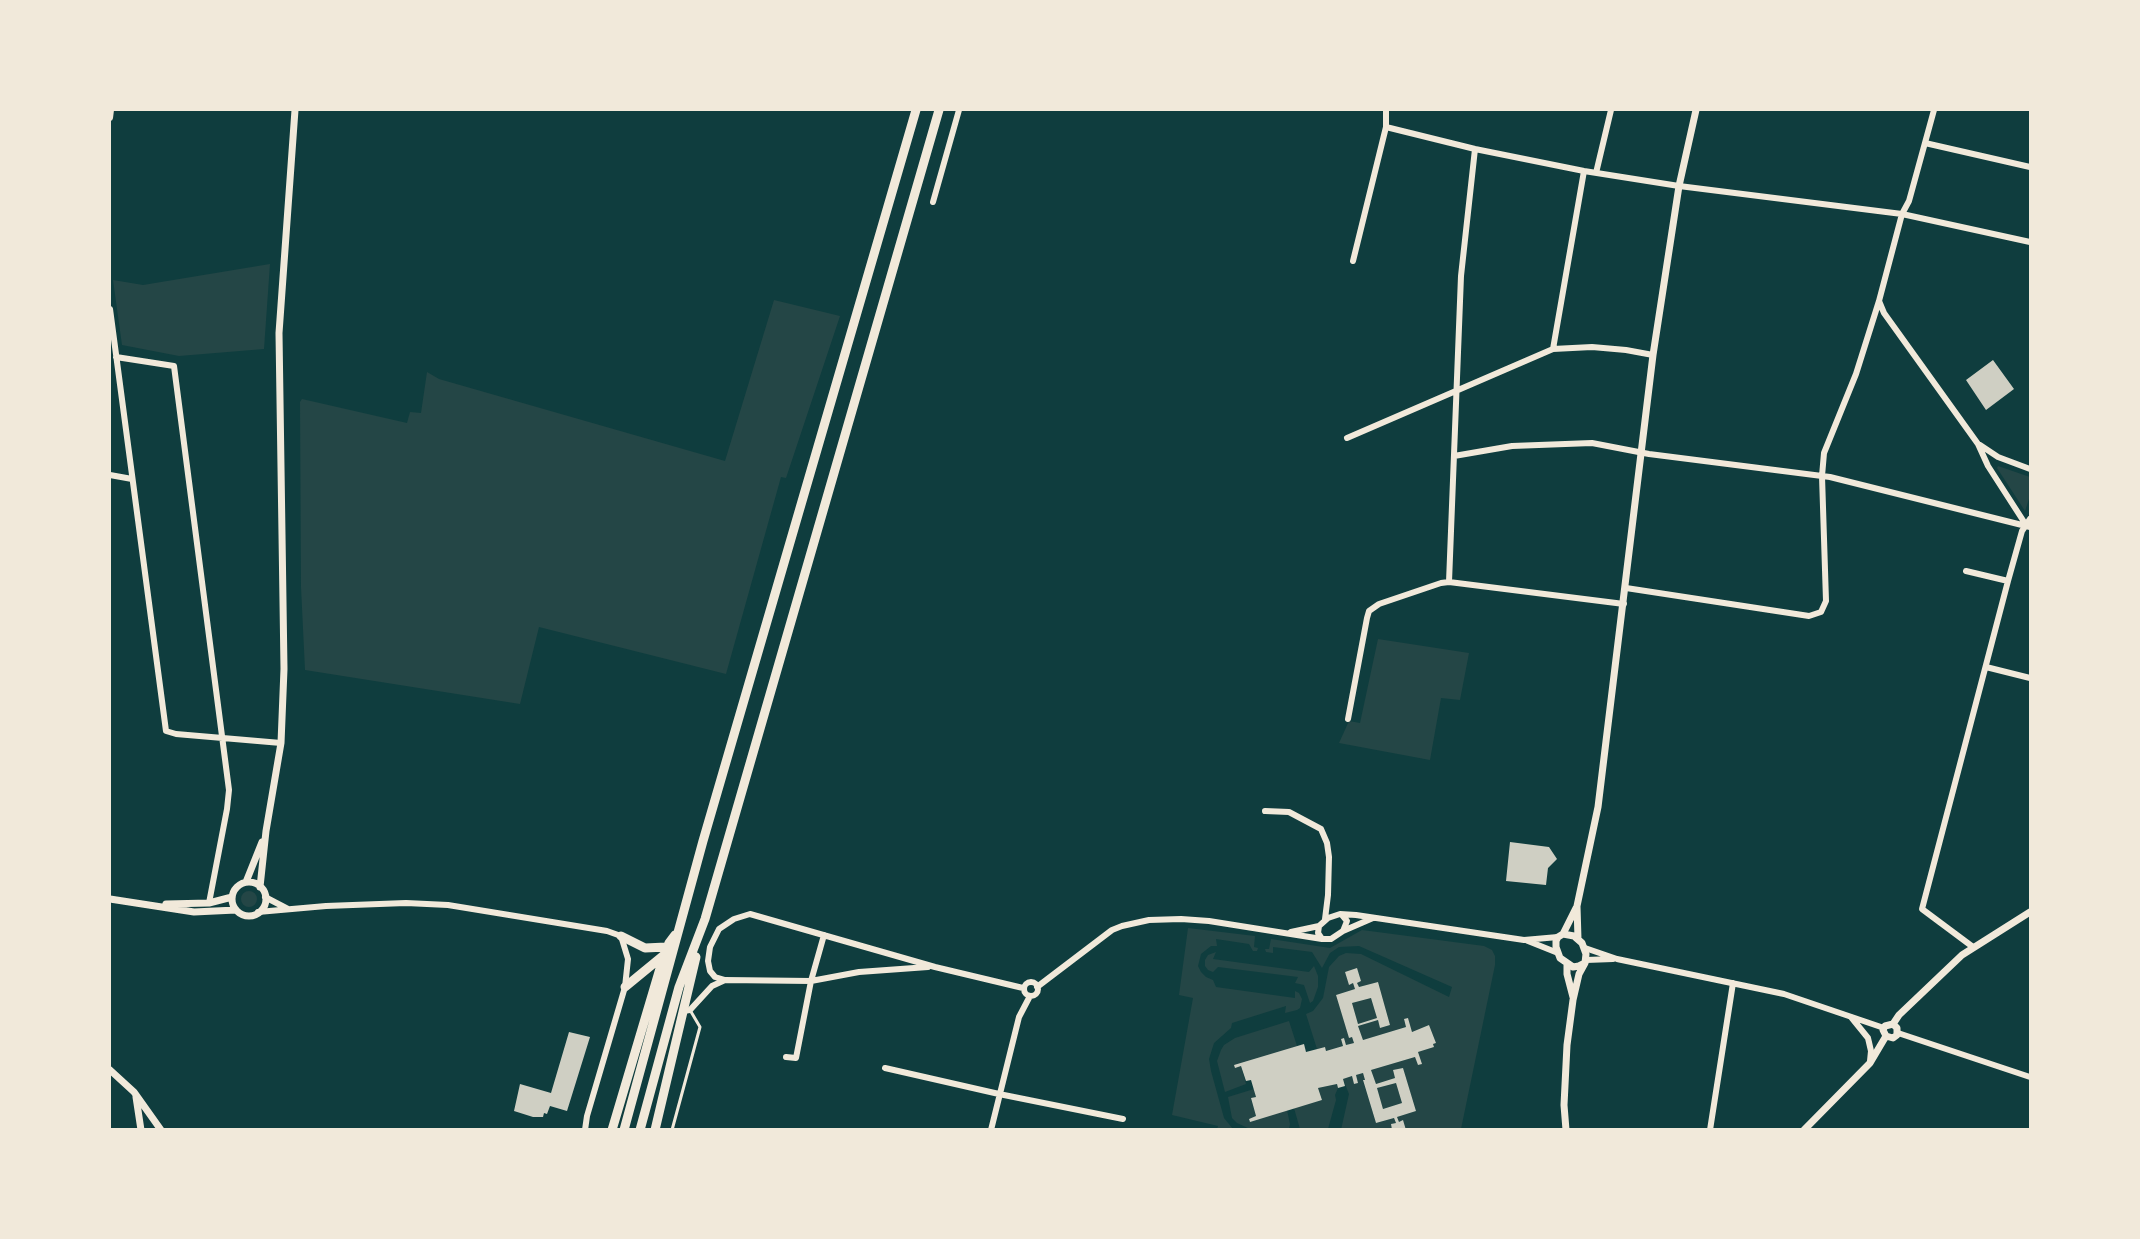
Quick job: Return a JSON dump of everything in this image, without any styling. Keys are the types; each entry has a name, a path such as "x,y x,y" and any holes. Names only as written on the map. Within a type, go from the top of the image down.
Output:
{"highway":[{"path":"624,1130 656,1019 677,933 914,110"},
{"path":"656,1130 686,1010 705,919 939,110"},
{"path":"640,1130 679,987 705,919"},
{"path":"625,987 665,951 677,933"},
{"path":"621,936 645,948 665,951"},
{"path":"612,1130 665,951"}],"street":[{"path":"110,118 111,110"},
{"path":"258,912 264,904 265,897 260,886 266,831 281,743 284,669 279,333 295,110"},
{"path":"933,202 959,110"},
{"path":"1353,261 1386,127 1386,110"},
{"path":"1596,173 1611,110"},
{"path":"1578,939 1577,906 1598,807 1653,355 1679,186 1696,110"},
{"path":"1626,588 1809,616 1821,612 1826,601 1822,476 1824,453 1856,374 1879,301 1902,214 1909,201 1934,110"},
{"path":"1386,127 1475,149 1584,171 1679,186 1902,214 2031,242"},
{"path":"1925,143 2031,167"},
{"path":"1449,582 1461,276 1475,149"},
{"path":"1553,349 1584,171"},
{"path":"1879,301 1884,313 1978,444 1988,466 2028,526"},
{"path":"110,309 166,731 223,739 281,743"},
{"path":"1347,438 1553,349 1592,347 1653,355"},
{"path":"116,357 174,366 229,790 209,903"},
{"path":"1454,456 1512,446 1592,444 1822,476 2028,526"},
{"path":"1978,444 1998,456 2031,468"},
{"path":"110,476 132,479"},
{"path":"1973,947 1922,909 2020,535 2031,519"},
{"path":"1966,571 2008,581"},
{"path":"1348,719 1369,611 1379,604 1449,582 1624,604"},
{"path":"1986,667 2031,678"},
{"path":"1265,811 1289,812 1321,829 1327,843 1329,857 1328,895 1318,933 1322,939"},
{"path":"246,882 266,831"},
{"path":"236,910 232,897 236,887 246,882 260,886"},
{"path":"1328,895 1331,903 1347,921 1343,931"},
{"path":"151,904 209,903 232,897"},
{"path":"265,897 289,909"},
{"path":"110,899 194,912 236,910 244,915 289,909 406,903 448,905 608,931 621,936 628,959 625,987 587,1116 585,1130"},
{"path":"1574,1000 1567,975 1567,964 1556,947 1577,906"},
{"path":"1524,940 1569,934 1578,939 1585,948 1617,959 1784,994 1884,1028 1893,1024 1899,1015 1935,980 1973,947 2031,912"},
{"path":"935,967 859,972 811,981 725,980 715,977 708,961 710,947 719,928 734,919 750,914 935,967 1023,988"},
{"path":"1287,932 1341,915 1356,915 1524,940 1558,953"},
{"path":"1037,987 1112,930 1131,923 1180,919 1331,939 1373,918"},
{"path":"786,1057 796,1058 811,981 824,935"},
{"path":"1566,1130 1564,1105 1567,1045 1579,974 1585,962 1585,948"},
{"path":"1567,964 1579,966 1585,962 1617,959"},
{"path":"686,1010 712,986 725,980"},
{"path":"991,1130 1019,1017 1030,996 1037,993 1034,983 1029,982 1023,988"},
{"path":"1710,1130 1732,983"},
{"path":"1023,988 1025,994 1030,996"},
{"path":"1849,1015 1868,1038 1871,1051 1870,1063"},
{"path":"1893,1024 1898,1033"},
{"path":"1804,1130 1870,1063 1886,1036 1884,1028"},
{"path":"1886,1036 1893,1038 1898,1033"},
{"path":"1898,1033 2031,1077"},
{"path":"885,1068 1123,1119"},
{"path":"110,1070 134,1092 161,1130"},
{"path":"134,1092 141,1119 141,1130"}],"lane":[{"path":"672,1130 700,1027 696,1017 686,1010"}],"shaded area":[{"path":"270,264 264,349 179,356 122,345 113,280 143,285"},
{"path":"774,300 840,316 786,478 781,477 726,674 539,627 520,704 305,670 301,587 300,402 302,399 407,423 410,412 421,413 427,372 439,379 725,461"},
{"path":"1998,466 2030,477 2030,496 2025,511 1997,468"},
{"path":"1378,639 1469,653 1460,700 1441,698 1430,760 1339,743 1349,721 1360,723"},
{"path":"246,891 252,891 257,899 255,905 246,907 241,902 241,896"},
{"path":"1188,928 1255,936 1254,947 1258,948 1257,951 1253,951 1249,944 1216,939 1217,946 1211,946 1201,954 1198,966 1206,977 1213,980 1216,987 1295,998 1295,991 1302,999 1300,1008 1297,1010 1285,1013 1286,1006 1232,1023 1231,1028 1214,1043 1209,1059 1211,1071 1224,1118 1233,1129 1217,1129 1218,1126 1172,1115 1193,998 1179,995"},
{"path":"1362,930 1484,946 1492,950 1495,956 1461,1129 1406,1129 1403,1121 1399,1122 1397,1117 1416,1111 1403,1068 1393,1071 1395,1078 1376,1084 1371,1070 1415,1057 1418,1065 1421,1064 1418,1052 1434,1047 1433,1044 1436,1043 1429,1025 1412,1032 1408,1018 1404,1020 1406,1027 1363,1040 1358,1026 1378,1020 1380,1028 1390,1025 1378,982 1359,987 1357,983 1361,981 1357,969 1345,972 1349,984 1353,983 1355,989 1336,995 1349,1037 1352,1037 1354,1043 1346,1045 1344,1038 1341,1039 1343,1046 1326,1051 1325,1047 1317,1049 1306,1014 1313,1011 1323,998 1329,967 1339,956 1346,953 1361,954 1449,997 1452,987 1359,946 1339,947 1330,953 1322,968 1312,952 1273,947 1273,953 1266,952 1265,949 1269,949 1271,939 1330,948"},
{"path":"1216,952 1213,959 1309,972 1314,966 1318,976 1318,987 1313,1001 1310,1003 1304,985 1295,983 1298,977 1218,967 1213,972 1208,970 1205,960 1208,955"},
{"path":"1371,998 1377,1018 1358,1024 1352,1003"},
{"path":"1289,1021 1297,1046 1235,1068 1241,1066 1246,1084 1225,1092 1217,1061 1224,1045 1235,1038"},
{"path":"1363,1073 1365,1080 1363,1081 1376,1123 1394,1118 1396,1123 1391,1124 1392,1129 1341,1130 1349,1094 1343,1079 1352,1076 1354,1084 1358,1083 1356,1075"},
{"path":"1396,1083 1402,1103 1383,1109 1377,1088"},
{"path":"1337,1084 1336,1100 1328,1129 1300,1129 1294,1108 1322,1100 1318,1088"},
{"path":"1254,1089 1256,1097 1251,1099 1256,1116 1249,1121 1287,1110 1289,1129 1250,1129 1232,1118 1228,1097"}],"building":[{"path":"1993,360 2014,389 1986,410 1966,380"},
{"path":"1510,842 1549,847 1557,859 1548,868 1546,885 1506,881"},
{"path":"1357,968 1361,981 1357,983 1359,987 1378,982 1390,1025 1380,1028 1378,1020 1358,1026 1363,1040 1406,1027 1404,1019 1408,1018 1412,1032 1429,1025 1436,1043 1433,1044 1434,1047 1418,1052 1422,1064 1418,1065 1415,1057 1371,1070 1376,1084 1395,1078 1393,1070 1403,1068 1416,1111 1397,1117 1399,1122 1403,1120 1406,1130 1392,1130 1391,1124 1396,1123 1394,1118 1376,1123 1363,1073 1356,1075 1358,1083 1354,1084 1352,1076 1343,1079 1345,1086 1338,1088 1337,1084 1318,1088 1322,1100 1250,1122 1249,1119 1256,1116 1251,1098 1256,1097 1251,1080 1246,1081 1241,1066 1235,1068 1234,1065 1304,1044 1306,1052 1325,1047 1326,1051 1343,1046 1341,1039 1344,1038 1346,1045 1354,1043 1352,1037 1349,1038 1336,995 1355,989 1353,983 1349,985 1345,972","holes":["1371,998 1377,1018 1358,1024 1352,1003","1396,1083 1402,1103 1383,1109 1377,1088"]},
{"path":"569,1032 590,1037 567,1111 550,1106 543,1117 533,1117 514,1111 520,1084 551,1093"}]}
